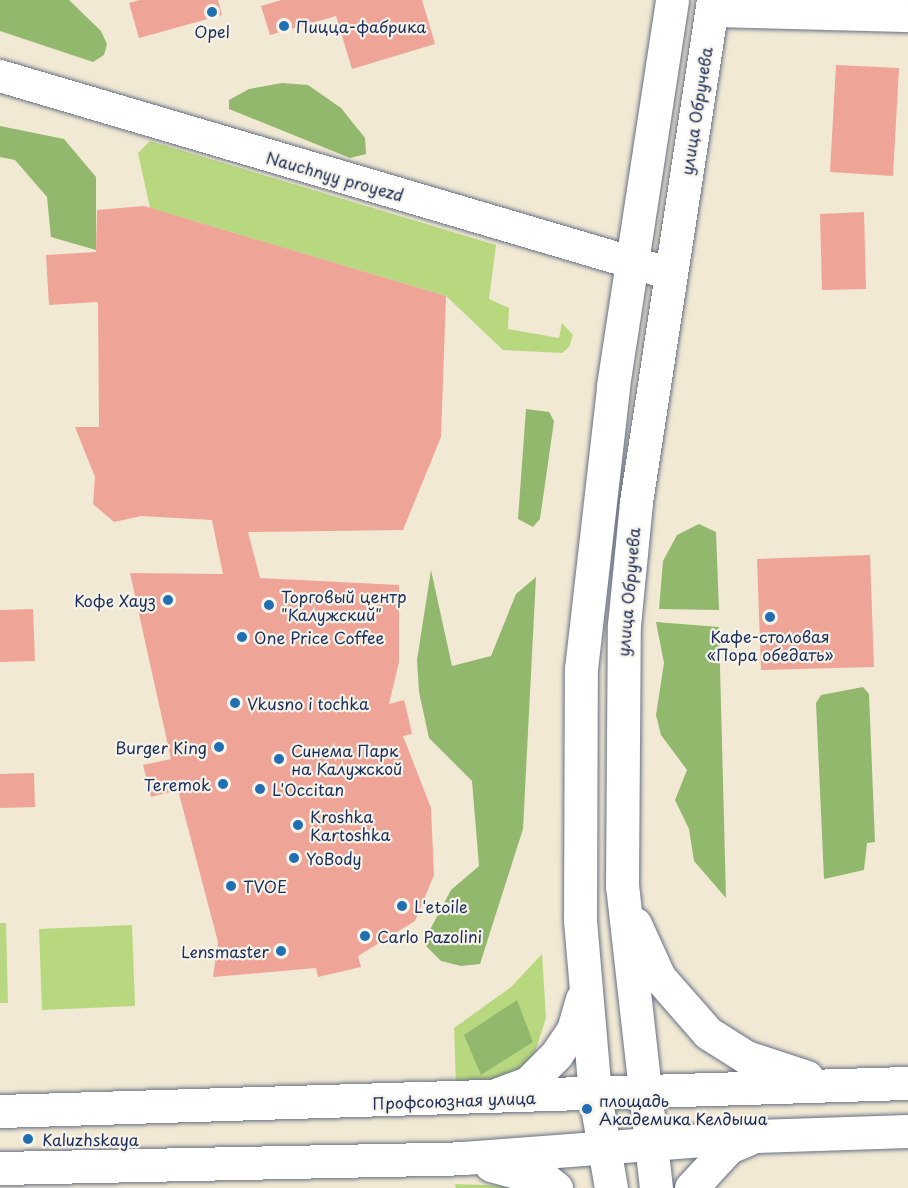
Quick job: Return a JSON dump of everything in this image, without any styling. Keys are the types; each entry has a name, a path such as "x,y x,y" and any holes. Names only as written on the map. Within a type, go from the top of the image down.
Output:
{"main road":[{"path":"611,1188 595,1095 585,989 581,669 632,265 672,0"},
{"name":"улица Обручева","path":"656,1188 642,1092 622,887 624,625 636,502 712,5"},
{"path":"622,887 659,977 708,1033 746,1057 838,1084"},
{"path":"484,1100 528,1083 556,1055 573,1030 585,989"},
{"name":"Профсоюзная улица","path":"0,1111 484,1100 838,1084 908,1083"},
{"path":"0,1168 463,1158 604,1150 756,1136 908,1131"},
{"path":"691,1188 729,1147 756,1136"},
{"path":"463,1158 546,1180 556,1188"}],"street":[{"path":"712,5 908,16"},
{"name":"Nauchnyy proyezd","path":"0,76 632,265 671,274"}],"green space":[{"path":"0,0 69,0 101,31 107,44 104,55 93,62 0,31"},
{"path":"282,83 308,85 341,108 365,138 366,154 350,158 229,109 229,100 249,89"},
{"path":"0,126 64,139 96,177 96,250 51,237 47,197 15,160 0,157"},
{"path":"150,141 496,245 489,299 509,308 508,329 559,338 562,323 573,335 569,347 562,353 503,350 446,296 150,208 138,153"},
{"path":"526,409 549,412 554,421 540,519 533,527 518,519"},
{"path":"699,524 716,532 719,610 659,609 663,561 677,535"},
{"path":"431,570 452,666 491,656 516,594 536,577 523,829 480,964 461,966 441,961 423,943 451,890 479,866 472,781 429,738 419,692 417,660"},
{"path":"656,622 719,627 726,898 694,861 689,829 675,800 687,770 661,735 656,715 664,663"},
{"path":"863,687 869,694 875,842 867,843 864,870 824,879 816,703 821,695"},
{"path":"0,923 6,923 8,1003 0,1003"},
{"path":"132,925 135,1006 42,1010 39,929"},
{"path":"542,954 546,1018 533,1058 514,1077 456,1085 454,1028 511,987"},
{"path":"517,1000 533,1042 481,1075 464,1035"},
{"path":"455,1184 513,1186 521,1188 456,1188"}],"building":[{"path":"140,0 218,0 222,15 139,38 129,3"},
{"path":"281,0 422,0 435,44 352,69 336,16 270,35 261,6"},
{"path":"836,65 899,68 893,176 830,172"},
{"name":"Торговый центр \"Калужский\"","path":"144,206 446,296 441,437 403,530 248,532 260,578 399,585 399,662 389,704 404,700 412,734 403,736 431,808 434,875 415,921 358,956 361,967 318,977 316,968 213,977 218,942 178,790 151,797 143,765 171,759 130,573 223,574 212,520 141,516 114,522 93,504 95,477 75,427 99,427 98,302 49,305 46,255 96,252 97,210"},
{"path":"864,212 866,289 822,290 820,214"},
{"path":"870,555 874,667 761,670 757,559"},
{"path":"33,609 35,661 0,662 0,610"},
{"path":"34,773 35,807 0,808 0,774"}],"place":[{"name":"Opel","path":"212,12"},
{"name":"Пицца-фабрика","path":"284,26"},
{"name":"Кофе Хауз","path":"168,600"},
{"name":"Торговый центр \"Калужский\"","path":"269,605"},
{"name":"Кафе-столовая «Пора обедать»","path":"770,617"},
{"name":"One Price Coffee","path":"242,637"},
{"name":"Vkusno i tochka","path":"235,703"},
{"name":"Burger King","path":"219,747"},
{"name":"Синема Парк на Калужской","path":"279,759"},
{"name":"Teremok","path":"223,784"},
{"name":"L'Occitan","path":"260,789"},
{"name":"Kroshka Kartoshka","path":"298,825"},
{"name":"YoBody","path":"294,858"},
{"name":"TVOE","path":"231,886"},
{"name":"L'etoile","path":"402,906"},
{"name":"Carlo Pazolini","path":"365,936"},
{"name":"Lensmaster","path":"281,951"},
{"name":"площадь Академика Келдыша","path":"587,1109"},
{"name":"Kaluzhskaya","path":"28,1139"}]}
